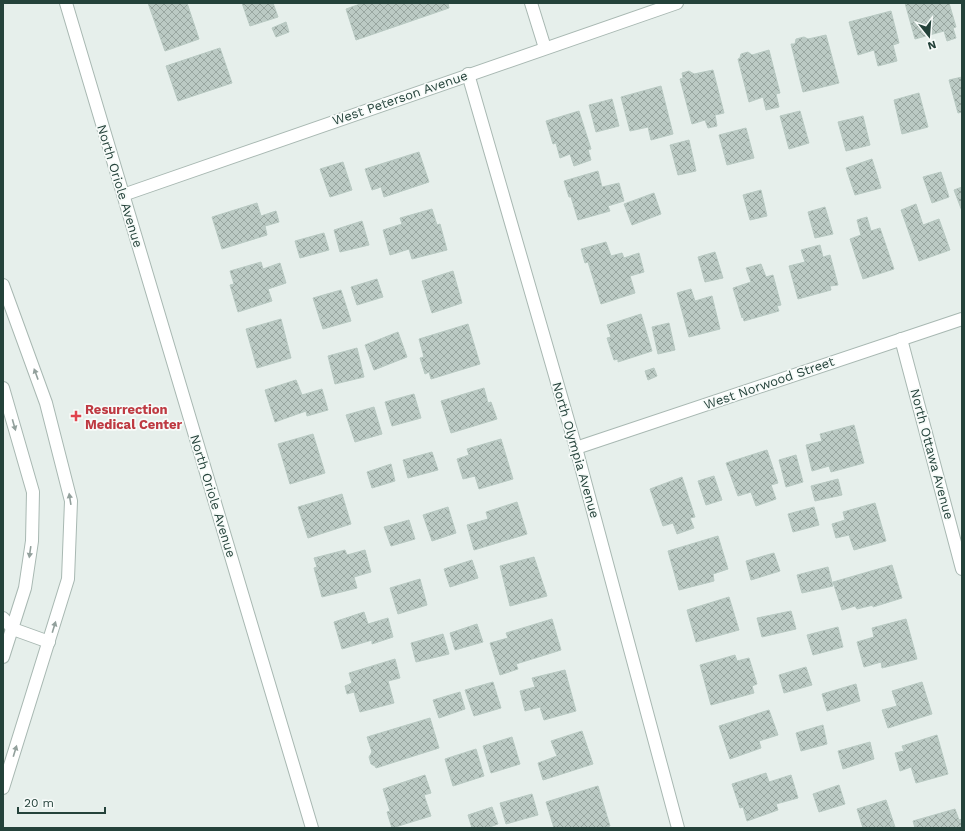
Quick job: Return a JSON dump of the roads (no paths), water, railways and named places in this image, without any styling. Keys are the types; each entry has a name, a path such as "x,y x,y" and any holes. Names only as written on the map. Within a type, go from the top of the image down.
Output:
{"street":[{"name":"North Oriole Avenue","path":"66,3 312,828"},
{"path":"531,3 545,48"},
{"name":"West Peterson Avenue","path":"123,195 468,74 677,3"},
{"name":"North Olympia Avenue","path":"468,74 576,448 678,828"},
{"path":"3,285 46,403 71,501 68,579 3,788"},
{"name":"West Norwood Street","path":"576,448 962,319"},
{"name":"North Ottawa Avenue","path":"901,339 962,569"},
{"path":"3,388 33,492 32,541 25,588 8,630 3,657"},
{"path":"3,618 8,630"},
{"path":"8,630 49,642"}],"place":[{"name":"Resurrection Medical Center","path":"76,416"}]}
